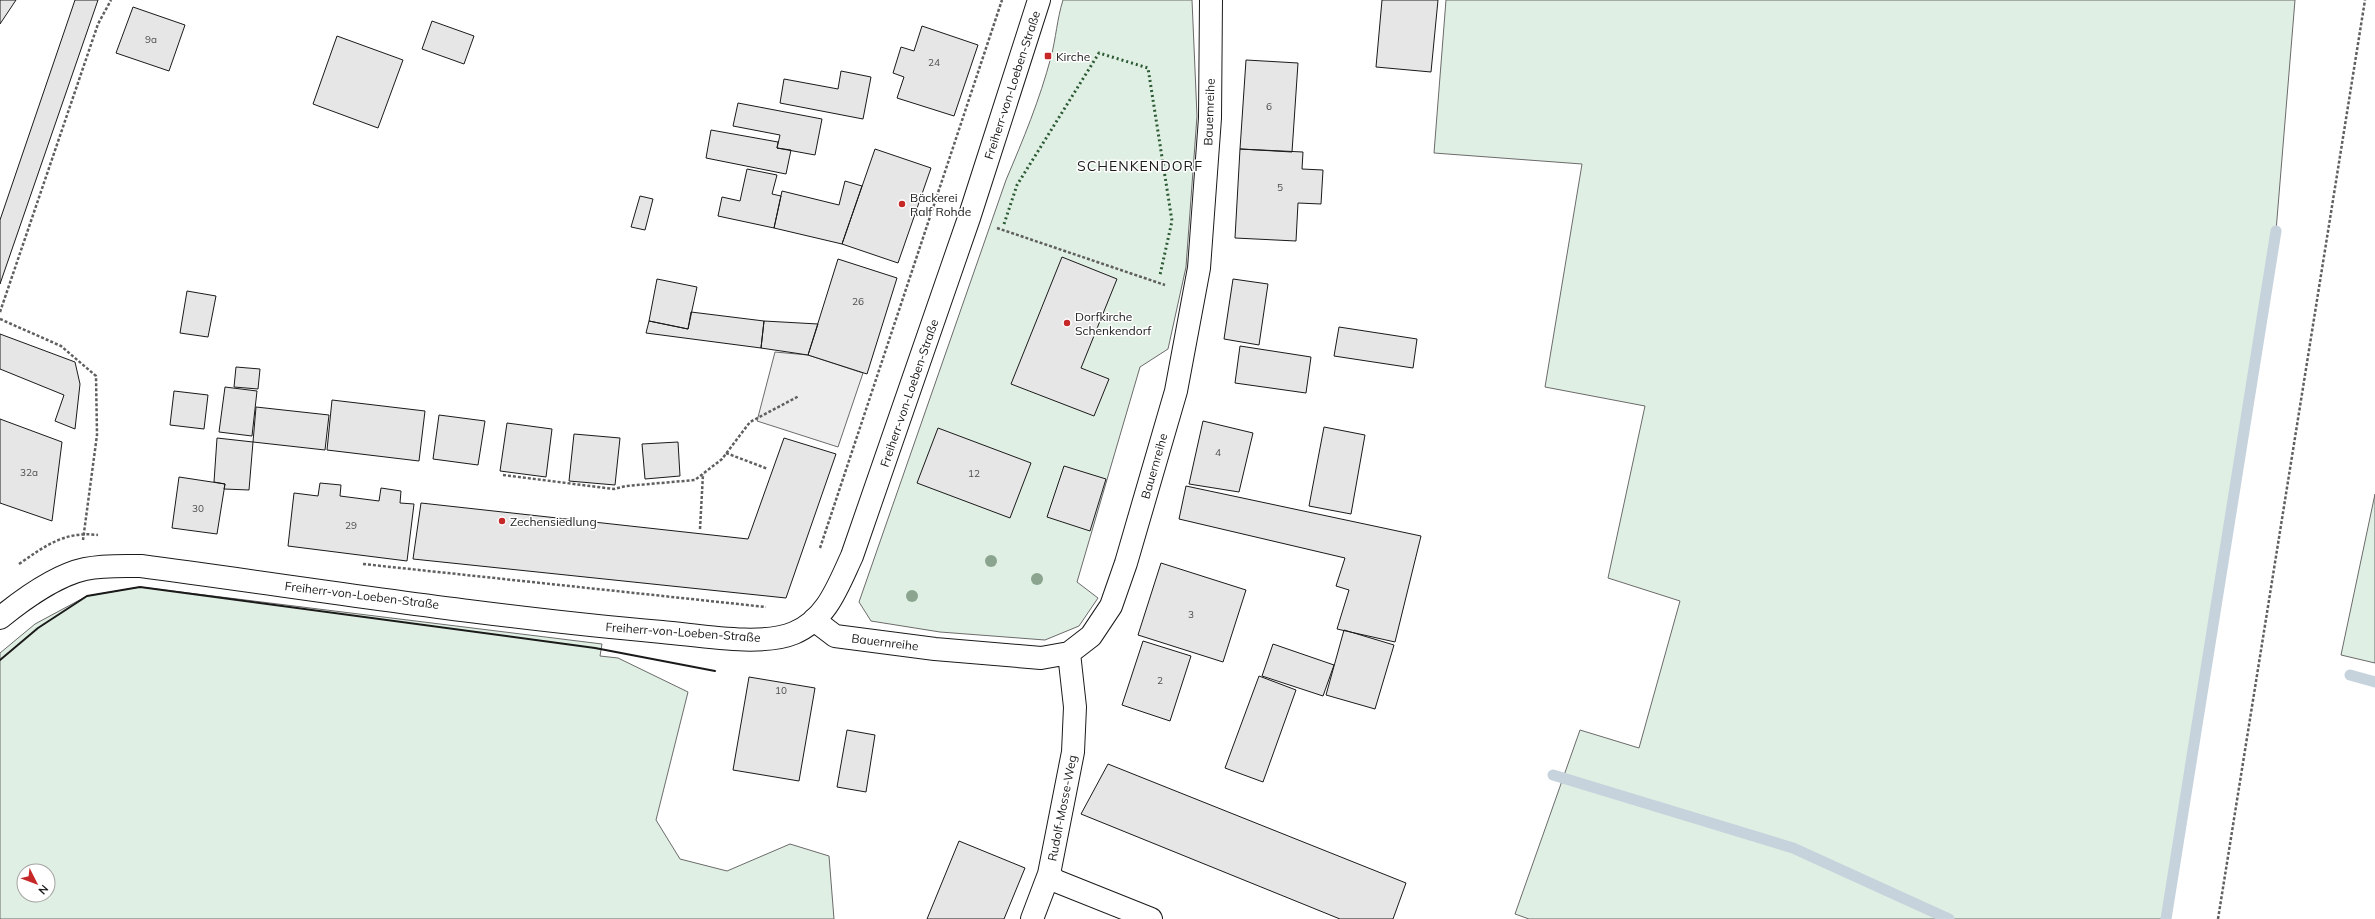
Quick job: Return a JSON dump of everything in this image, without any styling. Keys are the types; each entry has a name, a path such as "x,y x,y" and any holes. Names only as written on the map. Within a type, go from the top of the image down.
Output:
{"main road":[{"name":"Freiherr-von-Loeben-Straße","path":"0,618 14,606 53,583 84,569 112,565 141,566 606,627 758,640 794,633 814,620 828,605 852,556 969,218 1039,0"},
{"name":"Bauernreihe","path":"814,620 835,636 935,649 1041,658 1069,653 1091,636 1114,598 1176,391 1199,268 1210,118 1210,0"},
{"name":"Rudolf-Mosse-Weg","path":"1069,653 1075,707 1073,752 1049,874 1056,881 1152,919"},
{"path":"1032,919 1049,874"}],"path":[{"path":"0,312 98,24 111,0"},
{"path":"818,555 935,206 1002,0"},
{"path":"2218,919 2365,0"},
{"path":"935,206 1160,284 1194,291"},
{"path":"0,319 61,346 96,376 97,435 83,533 84,569"},
{"path":"503,475 614,489 626,486 695,480 726,453 750,422 799,396"},
{"path":"726,453 768,469"},
{"path":"700,529 703,473"},
{"path":"18,565 49,542 83,533 105,536"},
{"path":"360,564 769,607"}],"green space":[{"path":"1063,0 1192,0 1197,116 1186,267 1168,349 1140,367 1077,582 1098,598 1079,626 1045,640 940,632 871,621 859,602 1006,180 1025,135 1042,88 1051,57"},
{"path":"1446,0 2295,0 2276,231 2166,919 1529,919 1515,914 1580,730 1639,748 1680,601 1608,578 1645,406 1545,387 1582,164 1434,153"},
{"path":"2375,494 2375,663 2341,655"},
{"path":"140,587 602,644 600,656 618,658 688,692 656,820 680,859 727,871 790,844 829,856 834,919 0,919 0,653 35,624 87,596"}],"shaded area":[{"path":"775,352 808,355 863,373 838,447 757,421"}],"building":[{"path":"0,0 16,0 0,24"},
{"path":"75,0 98,0 0,284 0,220"},
{"path":"1382,0 1438,0 1431,72 1376,67"},
{"path":"133,7 185,25 169,71 116,53"},
{"path":"432,21 474,36 464,64 422,49"},
{"path":"922,26 978,45 954,116 897,98 904,77 893,73 901,47 914,51"},
{"path":"337,36 403,60 378,128 313,104"},
{"path":"1246,60 1298,63 1292,152 1240,149"},
{"path":"841,71 871,77 863,119 780,103 784,79 838,89"},
{"path":"738,103 822,119 815,155 777,148 780,135 733,126"},
{"path":"711,130 778,142 777,148 791,150 786,174 706,158"},
{"path":"875,149 931,168 898,263 842,244"},
{"path":"1240,149 1303,152 1302,169 1323,170 1321,204 1298,203 1296,241 1235,238"},
{"path":"747,169 777,175 772,194 781,196 774,228 718,216 722,197 740,201"},
{"path":"845,181 862,186 842,244 774,228 782,191 839,205"},
{"path":"640,196 653,199 645,230 631,227"},
{"name":"Dorfkirche Schenkendorf","path":"1062,257 1117,279 1081,368 1109,379 1094,416 1011,384"},
{"path":"838,259 897,278 867,374 808,355"},
{"path":"657,279 697,287 688,329 649,321"},
{"path":"1233,279 1268,284 1259,345 1224,339"},
{"path":"187,291 216,296 208,337 180,333"},
{"path":"691,312 764,321 761,348 646,333 649,321 688,329"},
{"path":"764,321 818,324 808,355 761,348"},
{"path":"1339,327 1417,339 1413,368 1334,356"},
{"path":"0,334 75,362 80,384 75,429 55,421 64,395 0,369"},
{"path":"1240,346 1311,357 1306,393 1235,383"},
{"path":"236,367 260,369 258,389 234,387"},
{"path":"225,387 257,391 252,436 219,432"},
{"path":"174,391 208,395 204,429 170,425"},
{"path":"332,400 425,411 419,461 327,450"},
{"path":"256,407 329,415 325,450 253,442"},
{"path":"439,415 485,421 478,465 433,459"},
{"path":"0,419 62,442 52,521 0,503"},
{"path":"1203,421 1253,433 1239,492 1189,484"},
{"path":"507,423 552,429 546,477 500,471"},
{"path":"1324,427 1365,435 1351,514 1309,506"},
{"path":"938,428 1031,463 1010,518 917,483"},
{"path":"574,434 620,438 615,485 569,481"},
{"path":"217,438 253,442 249,490 224,489 225,484 214,482"},
{"name":"Zechensiedlung","path":"784,438 836,454 786,598 413,559 421,503 748,539"},
{"path":"678,442 680,476 645,479 642,444"},
{"path":"1064,466 1106,479 1090,531 1047,517"},
{"path":"179,477 225,484 217,534 172,528"},
{"path":"320,483 341,485 340,496 379,501 381,488 401,491 400,503 414,504 407,561 288,546 294,493 318,496"},
{"path":"1186,486 1421,536 1395,642 1337,629 1349,590 1336,586 1345,558 1179,519"},
{"path":"1161,563 1246,590 1223,662 1138,635"},
{"path":"1344,630 1394,645 1375,709 1326,695"},
{"path":"1143,641 1191,656 1170,721 1122,705"},
{"path":"1273,644 1334,665 1323,696 1262,676"},
{"path":"1259,676 1296,690 1263,782 1225,768"},
{"path":"749,677 815,688 799,781 733,770"},
{"path":"847,730 875,735 866,792 837,787"},
{"path":"1108,764 1406,883 1393,919 1340,919 1081,814"},
{"path":"959,841 1025,868 1004,919 927,919"}],"waterway":[{"path":"2166,919 2276,231"},
{"path":"2350,675 2375,682"},
{"path":"1553,775 1793,848 1949,919"}],"hedge":[{"path":"1004,224 1017,185 1099,53 1148,68 1172,221 1160,275"}],"wall":[{"path":"0,660 38,628 87,596 140,587 595,648 715,671"}],"place":[{"name":"Kirche","path":"1048,56"},
{"name":"Bäckerei Ralf Rohde","path":"902,204"},
{"name":"Dorfkirche Schenkendorf","path":"1067,323"},
{"name":"Zechensiedlung","path":"502,521"}],"district":[{"name":"SCHENKENDORF","path":"1140,166"}]}
